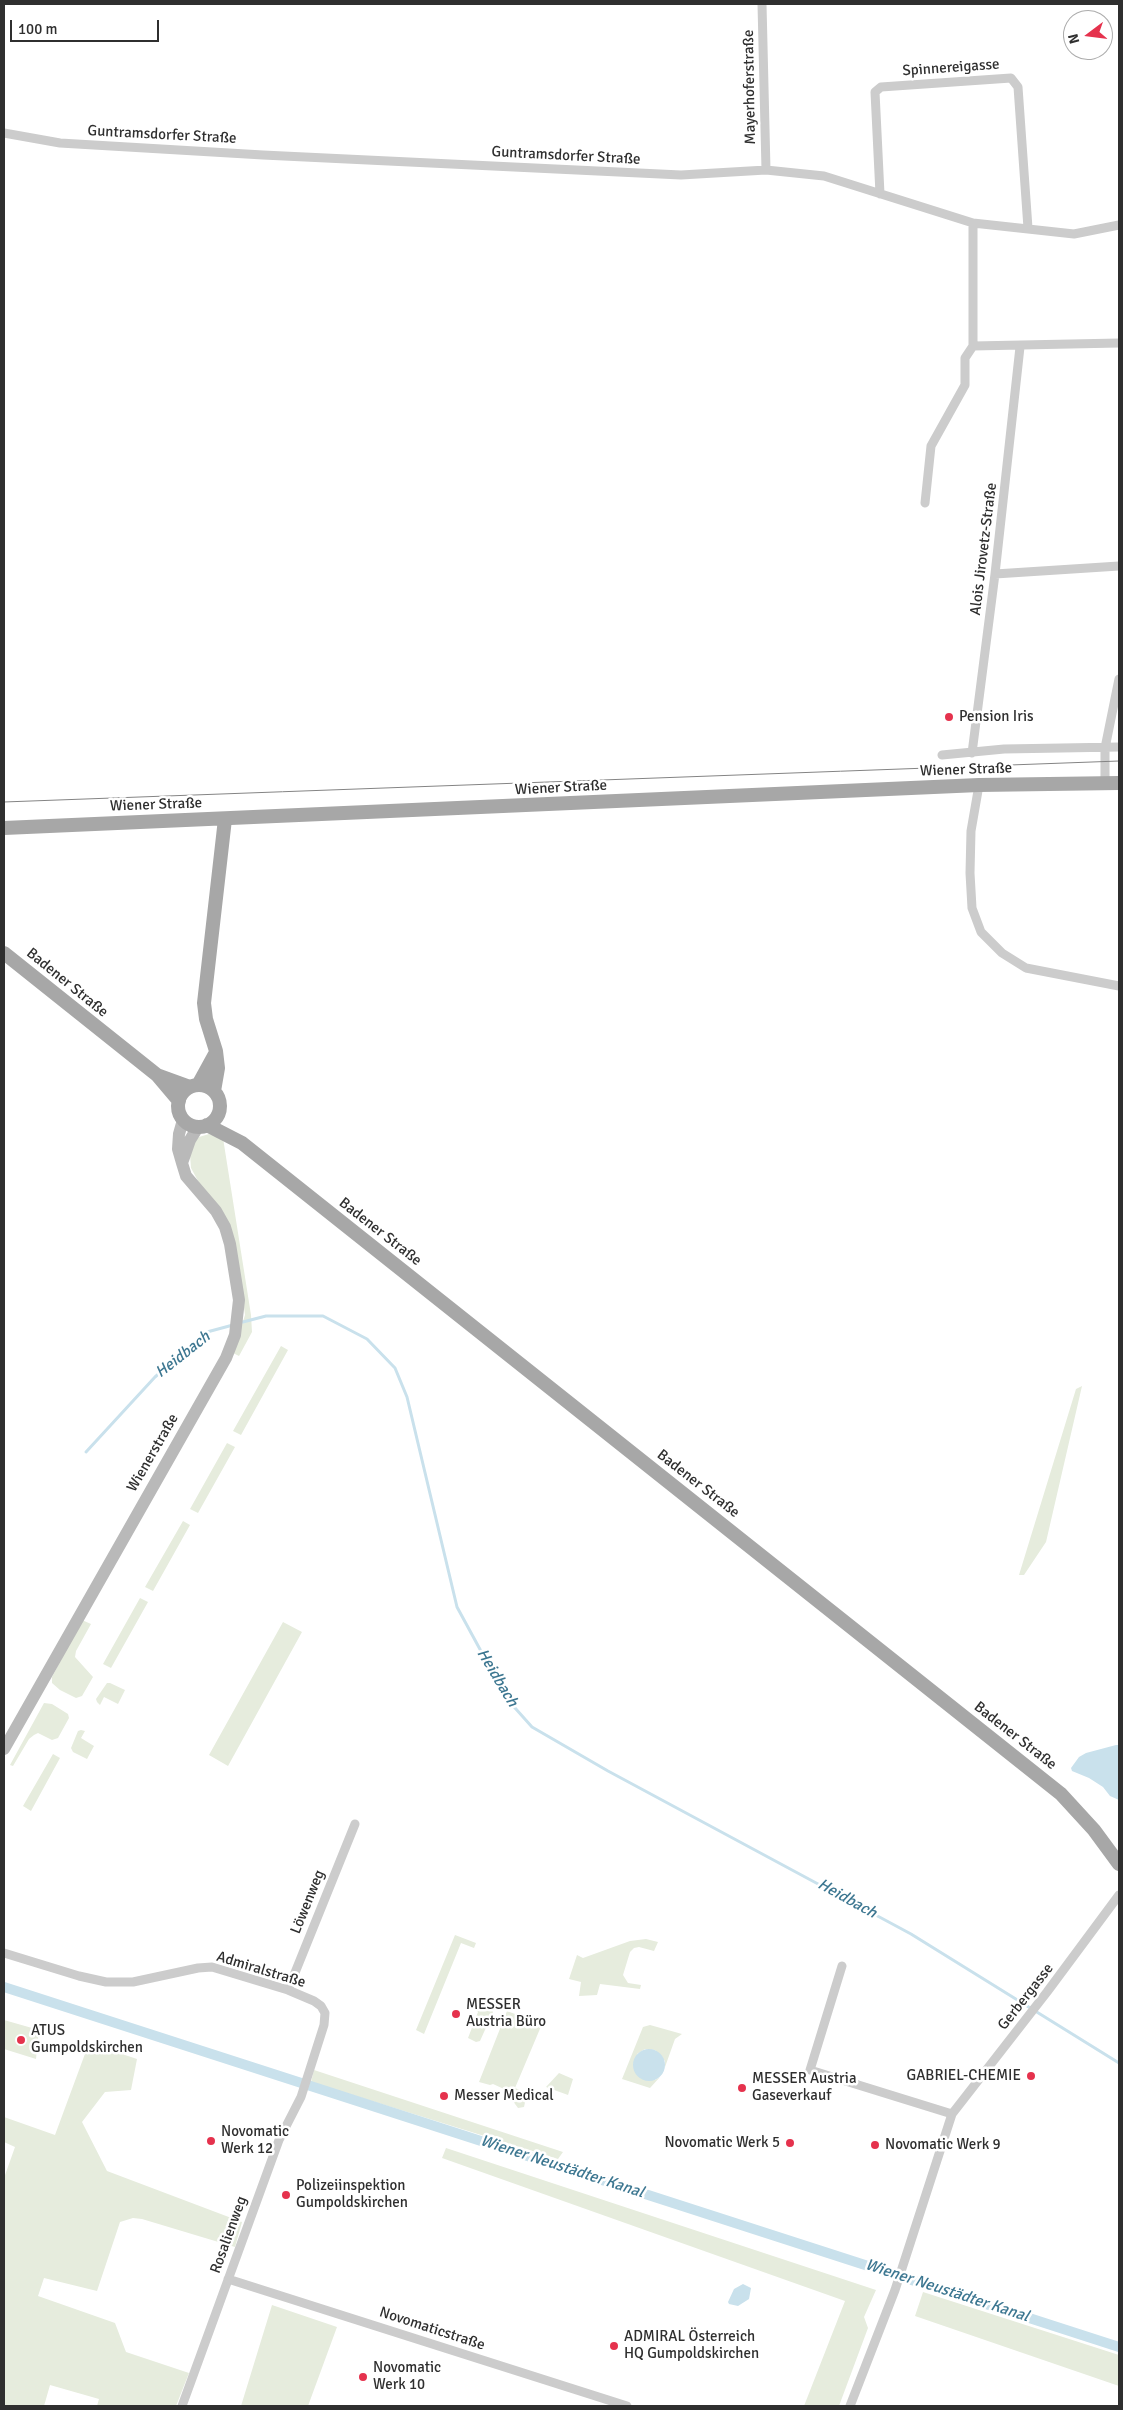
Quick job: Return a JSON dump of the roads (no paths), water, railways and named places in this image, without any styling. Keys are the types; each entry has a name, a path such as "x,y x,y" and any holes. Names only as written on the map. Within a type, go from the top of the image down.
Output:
{"main road":[{"name":"Wiener Straße","path":"4,828 978,786 1112,783"},
{"path":"216,1051 194,1086 183,1093 179,1101 179,1113 183,1120 203,1126 215,1120 219,1112 220,1104 214,1091 218,1068 216,1051 206,1019 204,1003 226,819"},
{"name":"Badener Straße","path":"4,953 157,1075 179,1101"},
{"name":"Badener Straße","path":"157,1075 194,1086"},
{"path":"194,1086 214,1091"},
{"name":"Badener Straße","path":"219,1112 242,1143"},
{"name":"Badener Straße","path":"203,1126 242,1143 1062,1794 1094,1830 1119,1864"}],"street":[{"name":"Mayerhoferstraße","path":"762,4 766,170"},
{"name":"Spinnereigasse","path":"880,194 875,92 881,87 1011,78 1018,87 1028,228"},
{"name":"Guntramsdorfer Straße","path":"4,133 60,143 263,155 681,175 766,170 824,176 973,222 1074,234 1119,225"},
{"path":"925,503 931,446 965,385 965,358 973,346 973,222"},
{"path":"973,346 1020,347 1119,343"},
{"name":"Alois Jirovetz-Straße","path":"972,753 995,574 1020,347"},
{"path":"995,574 1119,566"},
{"path":"1112,783 1105,748 1119,679"},
{"path":"942,755 1004,749 1119,747"},
{"path":"978,786 971,831 970,873 972,908 981,932 1002,953 1026,968 1119,986"},
{"name":"Wienerstraße","path":"4,1749 221,1367 235,1335 239,1319 236,1276 225,1227 216,1211 186,1176 178,1149 179,1134 183,1120"},
{"path":"182,1163 190,1140 203,1126"},
{"name":"Löwenweg","path":"288,1990 354,1824"},
{"name":"Gerbergasse","path":"952,2114 1025,2021 1119,1895"},
{"name":"Admiralstraße","path":"4,1953 79,1976 106,1982 133,1982 198,1968 212,1967 288,1990 314,2001 321,2006 325,2013 324,2026 308,2076"},
{"path":"842,1966 810,2070 952,2114 896,2286 850,2406"},
{"name":"Rosalienweg","path":"182,2406 278,2140 302,2094 308,2076"},
{"name":"Novomaticstraße","path":"228,2279 627,2406"}],"water":[{"path":"1119,1745 1119,1800 1110,1796 1103,1787 1089,1778 1072,1771 1071,1768 1079,1757 1086,1753"},
{"path":"649,2049 655,2050 660,2054 664,2059 664,2071 660,2076 655,2080 649,2081 643,2080 638,2076 634,2071 633,2065 634,2059 638,2054 643,2050"},
{"path":"743,2284 751,2288 749,2299 738,2306 729,2304 728,2302 734,2289"}],"waterway":[{"name":"Heidbach","path":"239,1323 266,1316 323,1316 367,1339 395,1368 407,1397 457,1607 507,1699 532,1727 608,1771 911,1934 1119,2063"},
{"name":"Heidbach","path":"86,1452 155,1377 207,1332 233,1325"},
{"name":"Wiener Neustädter Kanal","path":"4,1987 1119,2347"}],"tram line":[{"path":"4,802 1119,761"}],"place":[{"name":"Pension Iris","path":"949,717"},
{"name":"MESSER Austria Büro","path":"456,2014"},
{"name":"ATUS Gumpoldskirchen","path":"21,2040"},
{"name":"GABRIEL-CHEMIE","path":"1031,2076"},
{"name":"MESSER Austria Gaseverkauf","path":"742,2088"},
{"name":"Messer Medical","path":"444,2096"},
{"name":"Novomatic Werk 12","path":"211,2141"},
{"name":"Novomatic Werk 5","path":"790,2143"},
{"name":"Novomatic Werk 9","path":"875,2145"},
{"name":"Polizeiinspektion Gumpoldskirchen","path":"286,2195"},
{"name":"ADMIRAL Österreich HQ Gumpoldskirchen","path":"614,2346"},
{"name":"Novomatic Werk 10","path":"363,2377"}]}
